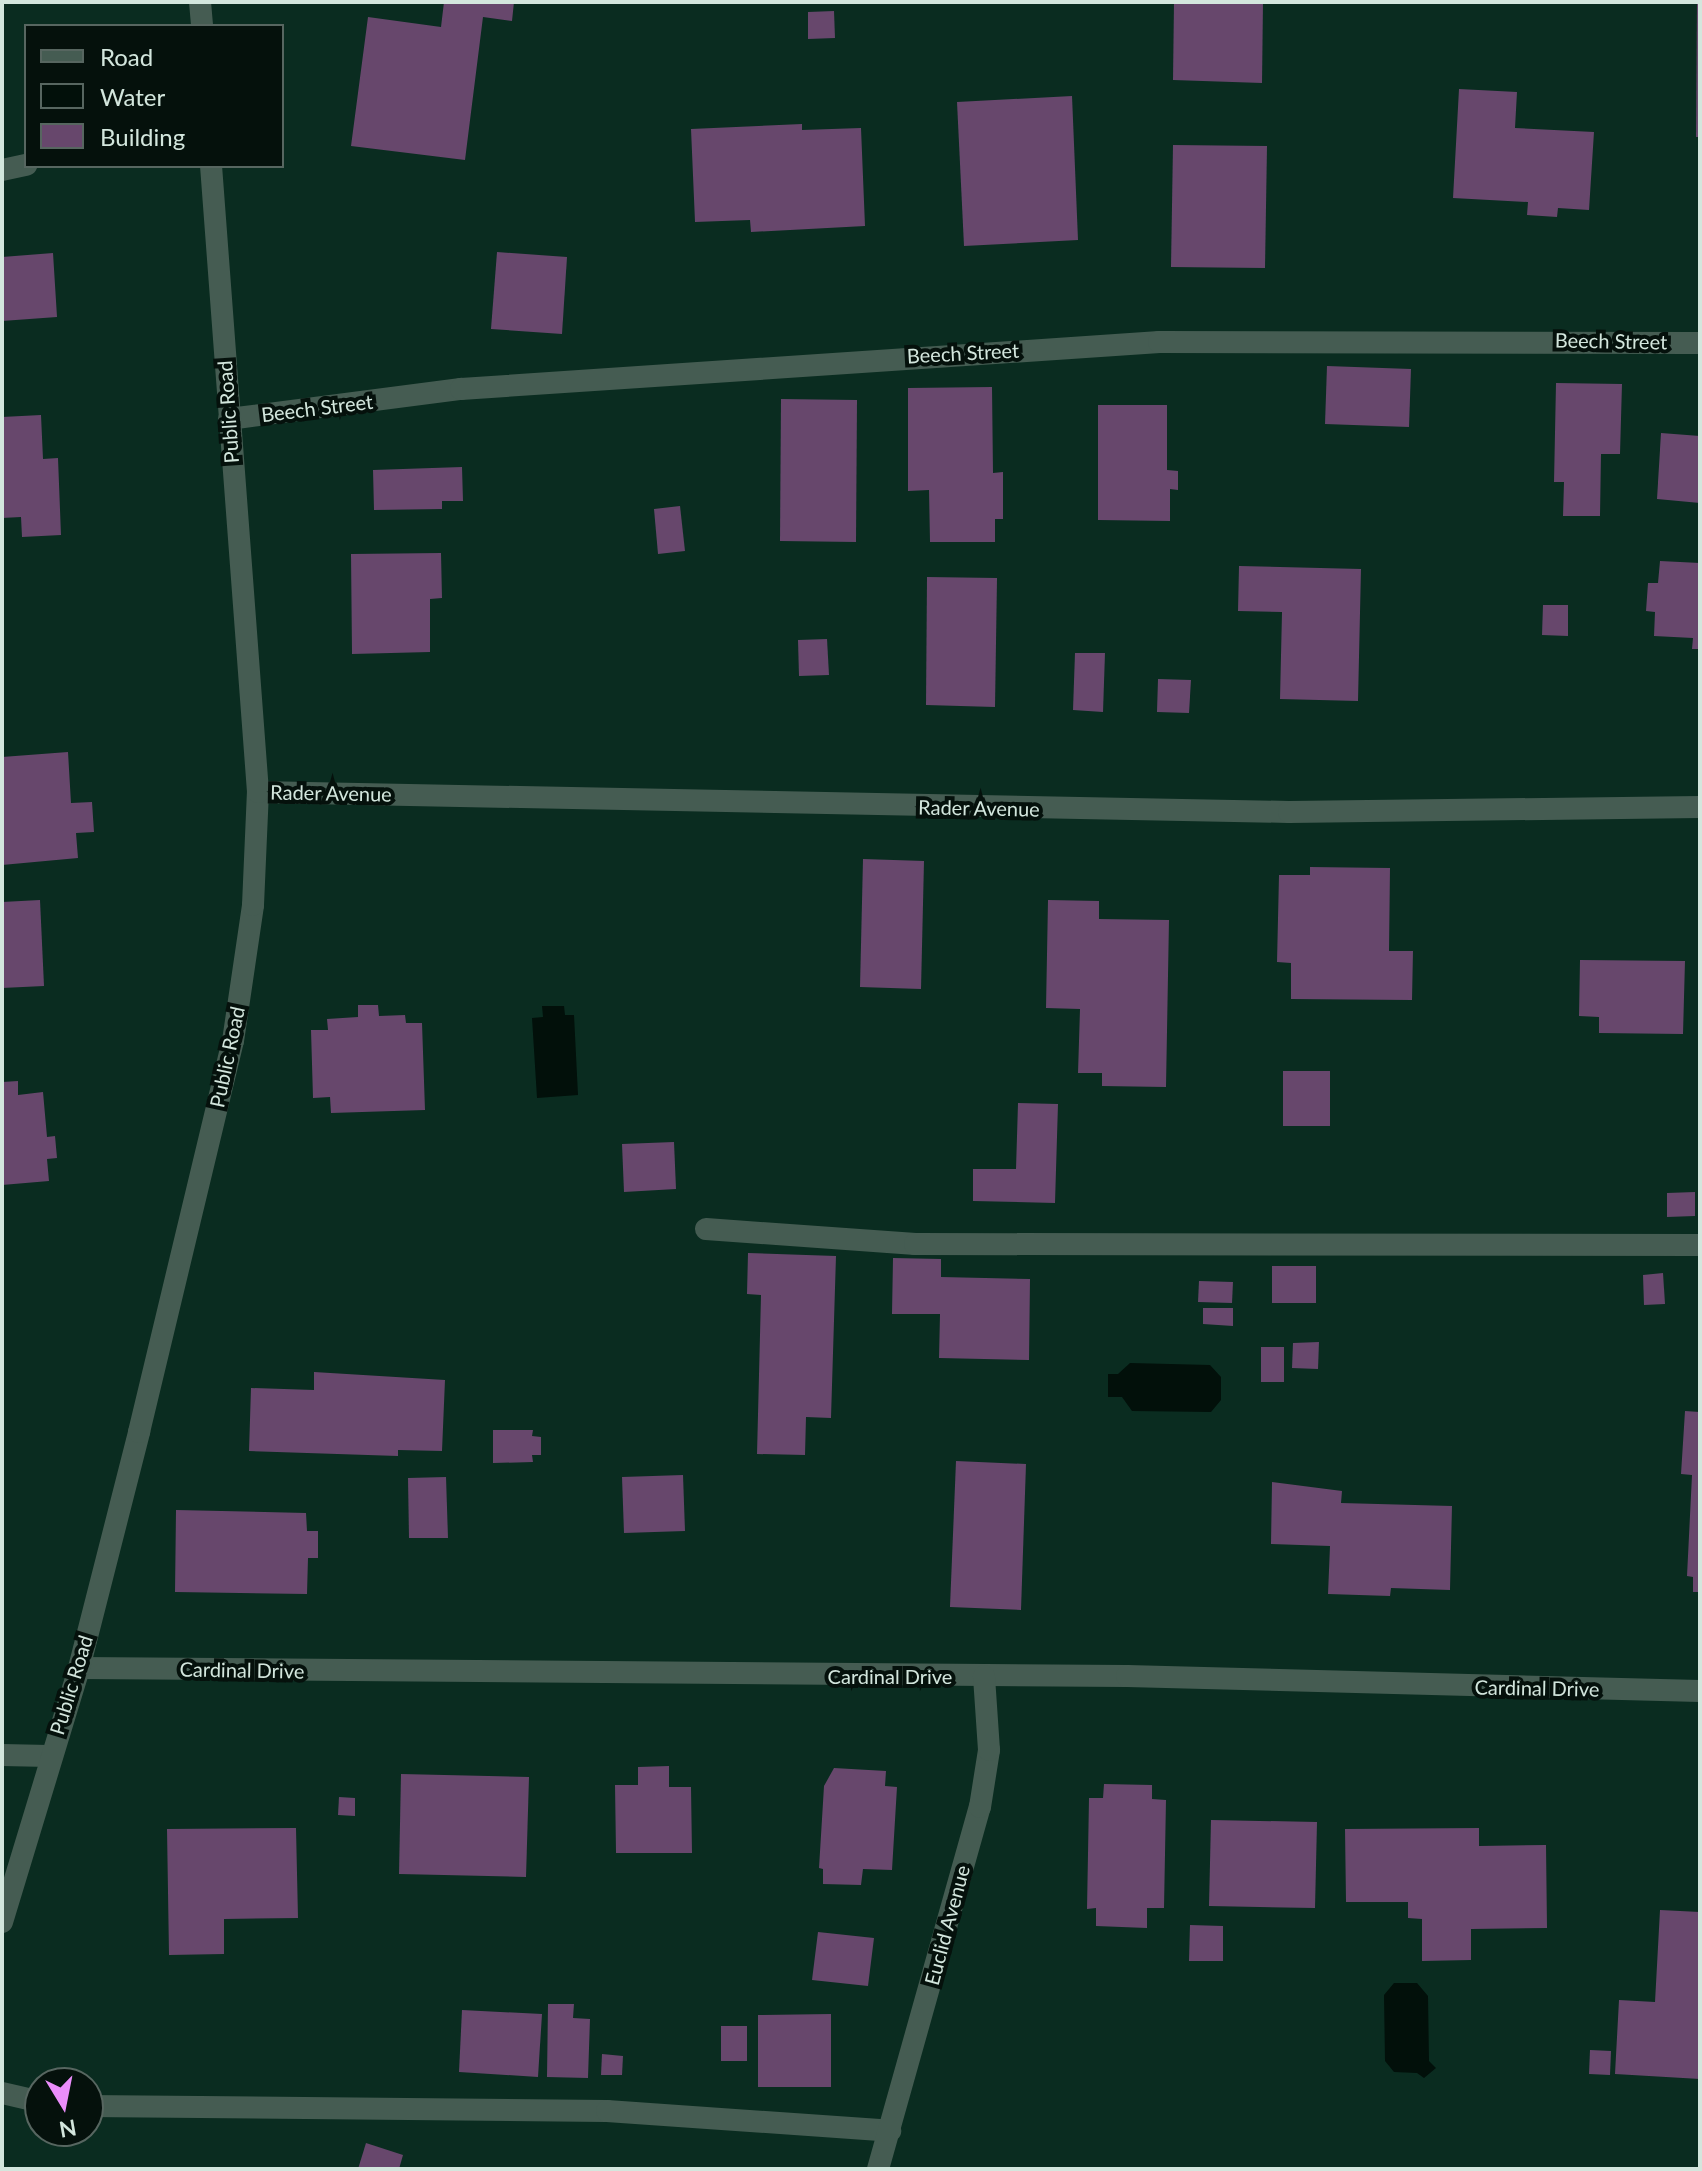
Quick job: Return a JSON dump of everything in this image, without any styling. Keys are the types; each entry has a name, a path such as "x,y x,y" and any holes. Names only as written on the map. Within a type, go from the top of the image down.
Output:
{"street":[{"path":"200,2 202,24"},
{"path":"2,170 24,165"},
{"name":"Public Road","path":"2,1922 49,1756 79,1668 233,1041 253,905 258,792 211,168"},
{"name":"Beech Street","path":"229,419 461,389 1159,342 1700,343"},
{"name":"Rader Avenue","path":"258,792 1289,812 1700,807"},
{"path":"706,1229 915,1244 1700,1245"},
{"name":"Cardinal Drive","path":"79,1668 984,1676 1700,1691"},
{"name":"Euclid Avenue","path":"878,2169 980,1807 989,1750 984,1676"},
{"path":"2,1755 49,1756"},
{"path":"2,2093 24,2098"},
{"path":"104,2106 607,2111 890,2131"}],"water":[{"path":"542,1006 564,1006 565,1015 574,1015 578,1095 537,1098 532,1018 543,1017"},
{"path":"1130,1363 1210,1365 1221,1377 1221,1400 1211,1412 1132,1411 1122,1397 1108,1397 1108,1374 1118,1374"},
{"path":"1394,1983 1417,1983 1428,1996 1429,2061 1436,2068 1424,2078 1417,2073 1394,2072 1385,2061 1384,1995"}],"building":[{"path":"444,2 514,2 512,21 483,17 465,160 351,146 368,17 441,27"},
{"path":"1174,2 1263,2 1262,83 1173,80"},
{"path":"1697,2 1700,2 1700,137 1696,137"},
{"path":"834,11 835,38 808,39 808,12"},
{"path":"1459,89 1517,92 1515,128 1594,132 1589,210 1558,208 1557,217 1527,215 1528,202 1453,198"},
{"path":"1072,96 1078,240 964,246 957,102"},
{"path":"802,124 802,130 861,128 865,226 751,232 750,220 695,222 691,129"},
{"path":"1173,145 1267,146 1265,268 1171,267"},
{"path":"497,252 567,257 562,334 491,329"},
{"path":"53,253 57,317 2,321 2,257"},
{"path":"1327,366 1411,369 1409,427 1325,424"},
{"path":"1556,383 1622,384 1620,454 1601,454 1600,516 1563,516 1564,482 1554,482"},
{"path":"992,387 993,473 1003,472 1003,519 995,519 995,542 930,542 929,490 908,491 908,388"},
{"path":"781,399 857,400 856,542 780,541"},
{"path":"1098,405 1167,405 1167,470 1178,471 1178,490 1170,489 1170,521 1098,520"},
{"path":"41,415 43,459 58,458 61,535 22,537 21,517 2,518 2,417"},
{"path":"1661,433 1700,436 1700,503 1657,499"},
{"path":"462,467 463,501 442,501 442,509 374,510 373,470"},
{"path":"680,506 685,551 658,554 654,509"},
{"path":"441,553 442,598 430,599 430,652 352,654 351,554"},
{"path":"1660,561 1700,563 1700,649 1692,649 1693,638 1654,636 1655,612 1646,611 1648,583 1658,583"},
{"path":"1239,566 1361,569 1358,701 1280,699 1282,612 1238,611"},
{"path":"927,577 997,578 995,707 926,705"},
{"path":"1543,605 1568,605 1568,636 1542,635"},
{"path":"827,639 829,675 799,676 798,640"},
{"path":"1075,653 1105,653 1103,712 1073,710"},
{"path":"1158,679 1191,680 1189,713 1157,712"},
{"path":"68,752 71,803 92,802 94,832 76,833 78,858 2,865 2,757"},
{"path":"863,859 924,861 921,989 860,987"},
{"path":"1310,867 1390,868 1389,951 1413,951 1412,1000 1291,999 1291,963 1277,962 1279,875 1310,875"},
{"path":"40,900 44,986 2,988 2,902"},
{"path":"1048,900 1099,901 1099,919 1169,920 1166,1087 1102,1086 1102,1073 1078,1073 1080,1009 1046,1008"},
{"path":"1580,960 1685,961 1683,1034 1599,1033 1599,1017 1579,1016"},
{"path":"358,1005 378,1005 379,1016 405,1015 406,1023 422,1023 425,1110 331,1113 330,1097 313,1098 311,1030 328,1030 327,1019 358,1017"},
{"path":"1283,1071 1330,1071 1330,1126 1283,1126"},
{"path":"18,1081 18,1095 43,1092 47,1137 55,1136 57,1158 47,1159 49,1181 2,1185 2,1082"},
{"path":"1018,1103 1058,1104 1055,1203 973,1201 973,1169 1016,1169"},
{"path":"674,1142 676,1189 624,1192 622,1144"},
{"path":"1695,1192 1695,1216 1667,1217 1667,1193"},
{"path":"748,1253 836,1256 831,1418 806,1417 805,1455 757,1454 761,1295 747,1294"},
{"path":"893,1258 941,1259 941,1277 1030,1279 1029,1360 939,1358 940,1314 892,1314"},
{"path":"1272,1266 1316,1266 1316,1303 1272,1303"},
{"path":"1663,1273 1665,1304 1644,1305 1643,1275"},
{"path":"1199,1281 1233,1282 1232,1303 1198,1302"},
{"path":"1203,1308 1233,1308 1233,1326 1203,1324"},
{"path":"1319,1342 1318,1369 1292,1368 1293,1343"},
{"path":"1261,1347 1284,1347 1284,1382 1261,1382"},
{"path":"314,1372 445,1380 442,1451 398,1450 398,1456 249,1451 251,1388 314,1390"},
{"path":"1685,1411 1700,1412 1700,1592 1693,1592 1693,1577 1687,1576 1692,1475 1681,1474"},
{"path":"493,1430 533,1430 532,1436 541,1437 541,1455 532,1455 533,1462 493,1463"},
{"path":"956,1461 1026,1464 1021,1610 950,1607"},
{"path":"683,1475 685,1531 624,1533 622,1477"},
{"path":"446,1477 448,1538 409,1538 408,1478"},
{"path":"1272,1482 1342,1491 1341,1503 1452,1506 1450,1590 1391,1588 1390,1596 1328,1594 1330,1546 1271,1544"},
{"path":"176,1510 306,1513 307,1531 318,1531 318,1558 308,1558 307,1594 175,1592"},
{"path":"669,1766 669,1787 691,1787 692,1853 616,1853 615,1785 638,1785 638,1767"},
{"path":"834,1768 886,1771 885,1786 897,1787 892,1870 863,1869 861,1885 823,1884 823,1869 819,1868 824,1786"},
{"path":"401,1774 529,1777 526,1877 399,1874"},
{"path":"1104,1784 1152,1785 1152,1799 1166,1800 1164,1908 1147,1908 1147,1928 1096,1926 1096,1908 1087,1909 1089,1798 1103,1798"},
{"path":"339,1797 355,1798 355,1816 338,1815"},
{"path":"1211,1820 1317,1822 1315,1908 1209,1906"},
{"path":"296,1828 298,1918 224,1919 224,1954 169,1955 167,1829"},
{"path":"1479,1828 1479,1846 1546,1845 1547,1928 1471,1929 1471,1960 1422,1961 1422,1919 1408,1918 1408,1902 1346,1902 1345,1829"},
{"path":"1660,1910 1700,1912 1700,2079 1615,2074 1619,2000 1655,2002"},
{"path":"1190,1925 1223,1926 1223,1961 1189,1961"},
{"path":"818,1932 874,1938 868,1986 812,1980"},
{"path":"548,2004 574,2004 573,2018 590,2019 588,2078 547,2077"},
{"path":"462,2010 542,2014 538,2077 459,2072"},
{"path":"831,2014 831,2087 758,2087 758,2015"},
{"path":"721,2026 747,2026 747,2061 721,2061"},
{"path":"1590,2050 1611,2051 1610,2075 1589,2074"},
{"path":"602,2054 623,2056 622,2075 601,2075"},
{"path":"366,2143 403,2155 399,2169 358,2169"}]}
